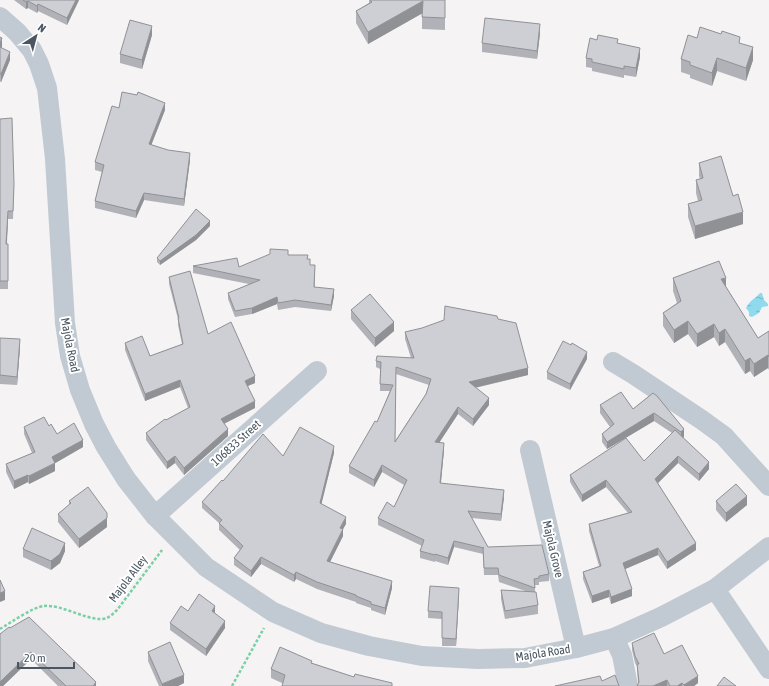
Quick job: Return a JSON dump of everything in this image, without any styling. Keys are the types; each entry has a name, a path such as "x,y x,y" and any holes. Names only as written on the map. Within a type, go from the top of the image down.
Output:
{"street":[{"name":"Majola Road","path":"0,17 17,32 32,50 39,64 47,88 55,159 65,323 70,356 80,390 94,424 126,479 155,516 206,567 273,612 321,633 369,646 422,656 478,659 525,658 576,648 614,638 661,617 715,589 769,547"},
{"path":"613,362 724,436 769,486"},
{"name":"106833 Street","path":"155,516 317,371"},
{"name":"Majola Grove","path":"530,450 576,648"},
{"path":"715,589 769,669"},
{"path":"614,638 622,655 628,686"}],"path":[{"name":"Majola Alley","path":"0,629 42,606 55,606 96,619 108,618 117,610 174,535"},
{"path":"232,686 273,612"}],"water":[{"path":"760,293 762,293 768,306 762,307 759,313 752,317 749,316 749,312 746,308 749,303"}],"building":[{"path":"23,0 76,0 67,18 38,4 37,6"},
{"path":"370,0 445,0 445,18 422,17 423,1 368,32 356,11 372,2"},
{"path":"485,18 540,24 537,51 482,43"},
{"path":"130,20 152,26 142,60 120,54"},
{"path":"700,27 721,34 722,31 740,37 739,43 753,47 746,68 717,58 712,73 690,65 690,62 681,59 688,35 697,38"},
{"path":"598,35 618,39 617,43 640,48 636,68 624,66 624,69 592,62 592,59 586,58 590,38 597,40"},
{"path":"0,47 10,52 1,74 0,74"},
{"path":"122,92 137,95 138,92 165,103 149,144 168,150 190,153 184,199 144,193 136,211 95,201 104,165 95,162 112,106 119,108"},
{"path":"12,118 14,184 13,211 8,211 6,244 8,244 8,281 0,281 0,119"},
{"path":"721,156 733,196 738,194 743,212 695,226 688,204 702,200 696,180 703,178 699,163"},
{"path":"196,209 210,221 196,235 160,261 157,258"},
{"path":"270,249 288,250 288,255 308,255 307,259 310,259 310,265 315,265 314,287 334,289 331,305 295,300 278,303 277,297 252,308 235,311 228,293 260,280 193,266 237,258 239,267 270,254"},
{"path":"719,261 726,278 721,279 758,338 769,331 769,357 768,355 754,364 750,358 745,361 725,329 719,333 714,324 697,334 688,321 674,330 663,313 681,301 673,278"},
{"path":"190,271 208,334 231,322 255,376 245,381 255,401 221,419 228,429 184,468 175,456 167,462 146,433 165,419 166,420 190,407 180,380 145,394 125,343 142,336 150,356 183,344 179,318 169,277"},
{"path":"370,294 394,322 375,338 351,310"},
{"path":"445,306 497,316 498,319 516,323 528,368 469,382 489,398 473,419 458,407 435,442 444,443 440,483 504,490 501,514 468,511 488,547 542,545 549,574 539,576 539,578 534,579 535,588 499,575 498,568 484,568 484,548 454,541 448,558 420,551 424,540 378,518 387,502 394,507 407,480 382,465 374,480 349,466 375,421 377,422 393,385 380,384 381,362 376,361 377,356 414,358 405,332 444,320","holes":["396,367 431,379 426,394 395,442"]},
{"path":"0,338 20,339 17,377 0,375"},
{"path":"563,341 571,345 572,343 587,352 570,384 547,372"},
{"path":"621,392 633,409 653,393 684,429 681,432 654,413 607,442 602,434 614,424 600,405"},
{"path":"44,417 49,426 51,424 57,434 74,423 83,440 52,457 55,463 29,476 28,475 14,481 6,464 35,452 24,427"},
{"path":"300,427 334,446 320,503 346,517 340,528 343,529 327,561 392,581 385,608 371,604 371,602 356,595 317,582 296,572 294,575 261,557 251,571 234,558 243,546 219,523 222,520 202,502 222,480 223,481 263,434 283,456"},
{"path":"675,430 709,462 699,474 678,456 655,479 696,543 667,562 658,548 623,563 632,589 611,597 609,590 592,596 583,572 601,566 589,524 632,512 606,480 582,495 570,475 626,438 644,461"},
{"path":"736,484 747,496 726,513 716,501"},
{"path":"88,487 107,513 107,518 79,539 58,514 71,503 69,501"},
{"path":"32,528 65,543 60,554 51,561 23,549"},
{"path":"0,580 5,591 0,593"},
{"path":"430,586 459,588 456,639 442,638 442,612 428,611"},
{"path":"501,590 536,592 538,605 505,611"},
{"path":"199,594 215,606 212,611 225,621 206,649 170,623 181,606 188,611"},
{"path":"29,617 96,682 93,686 66,686 31,652 0,682 0,634 9,627 10,628"},
{"path":"654,633 664,654 682,645 698,676 684,685 682,683 677,686 670,686 667,680 653,686 637,686 639,682 637,664 639,664 635,656 632,643"},
{"path":"170,642 184,675 162,684 148,652"},
{"path":"280,647 312,661 311,663 354,677 355,674 392,683 392,686 282,686 285,675 271,669"},
{"path":"615,675 619,686 555,686 600,676 602,681"},
{"path":"724,677 736,686 717,686"}]}
